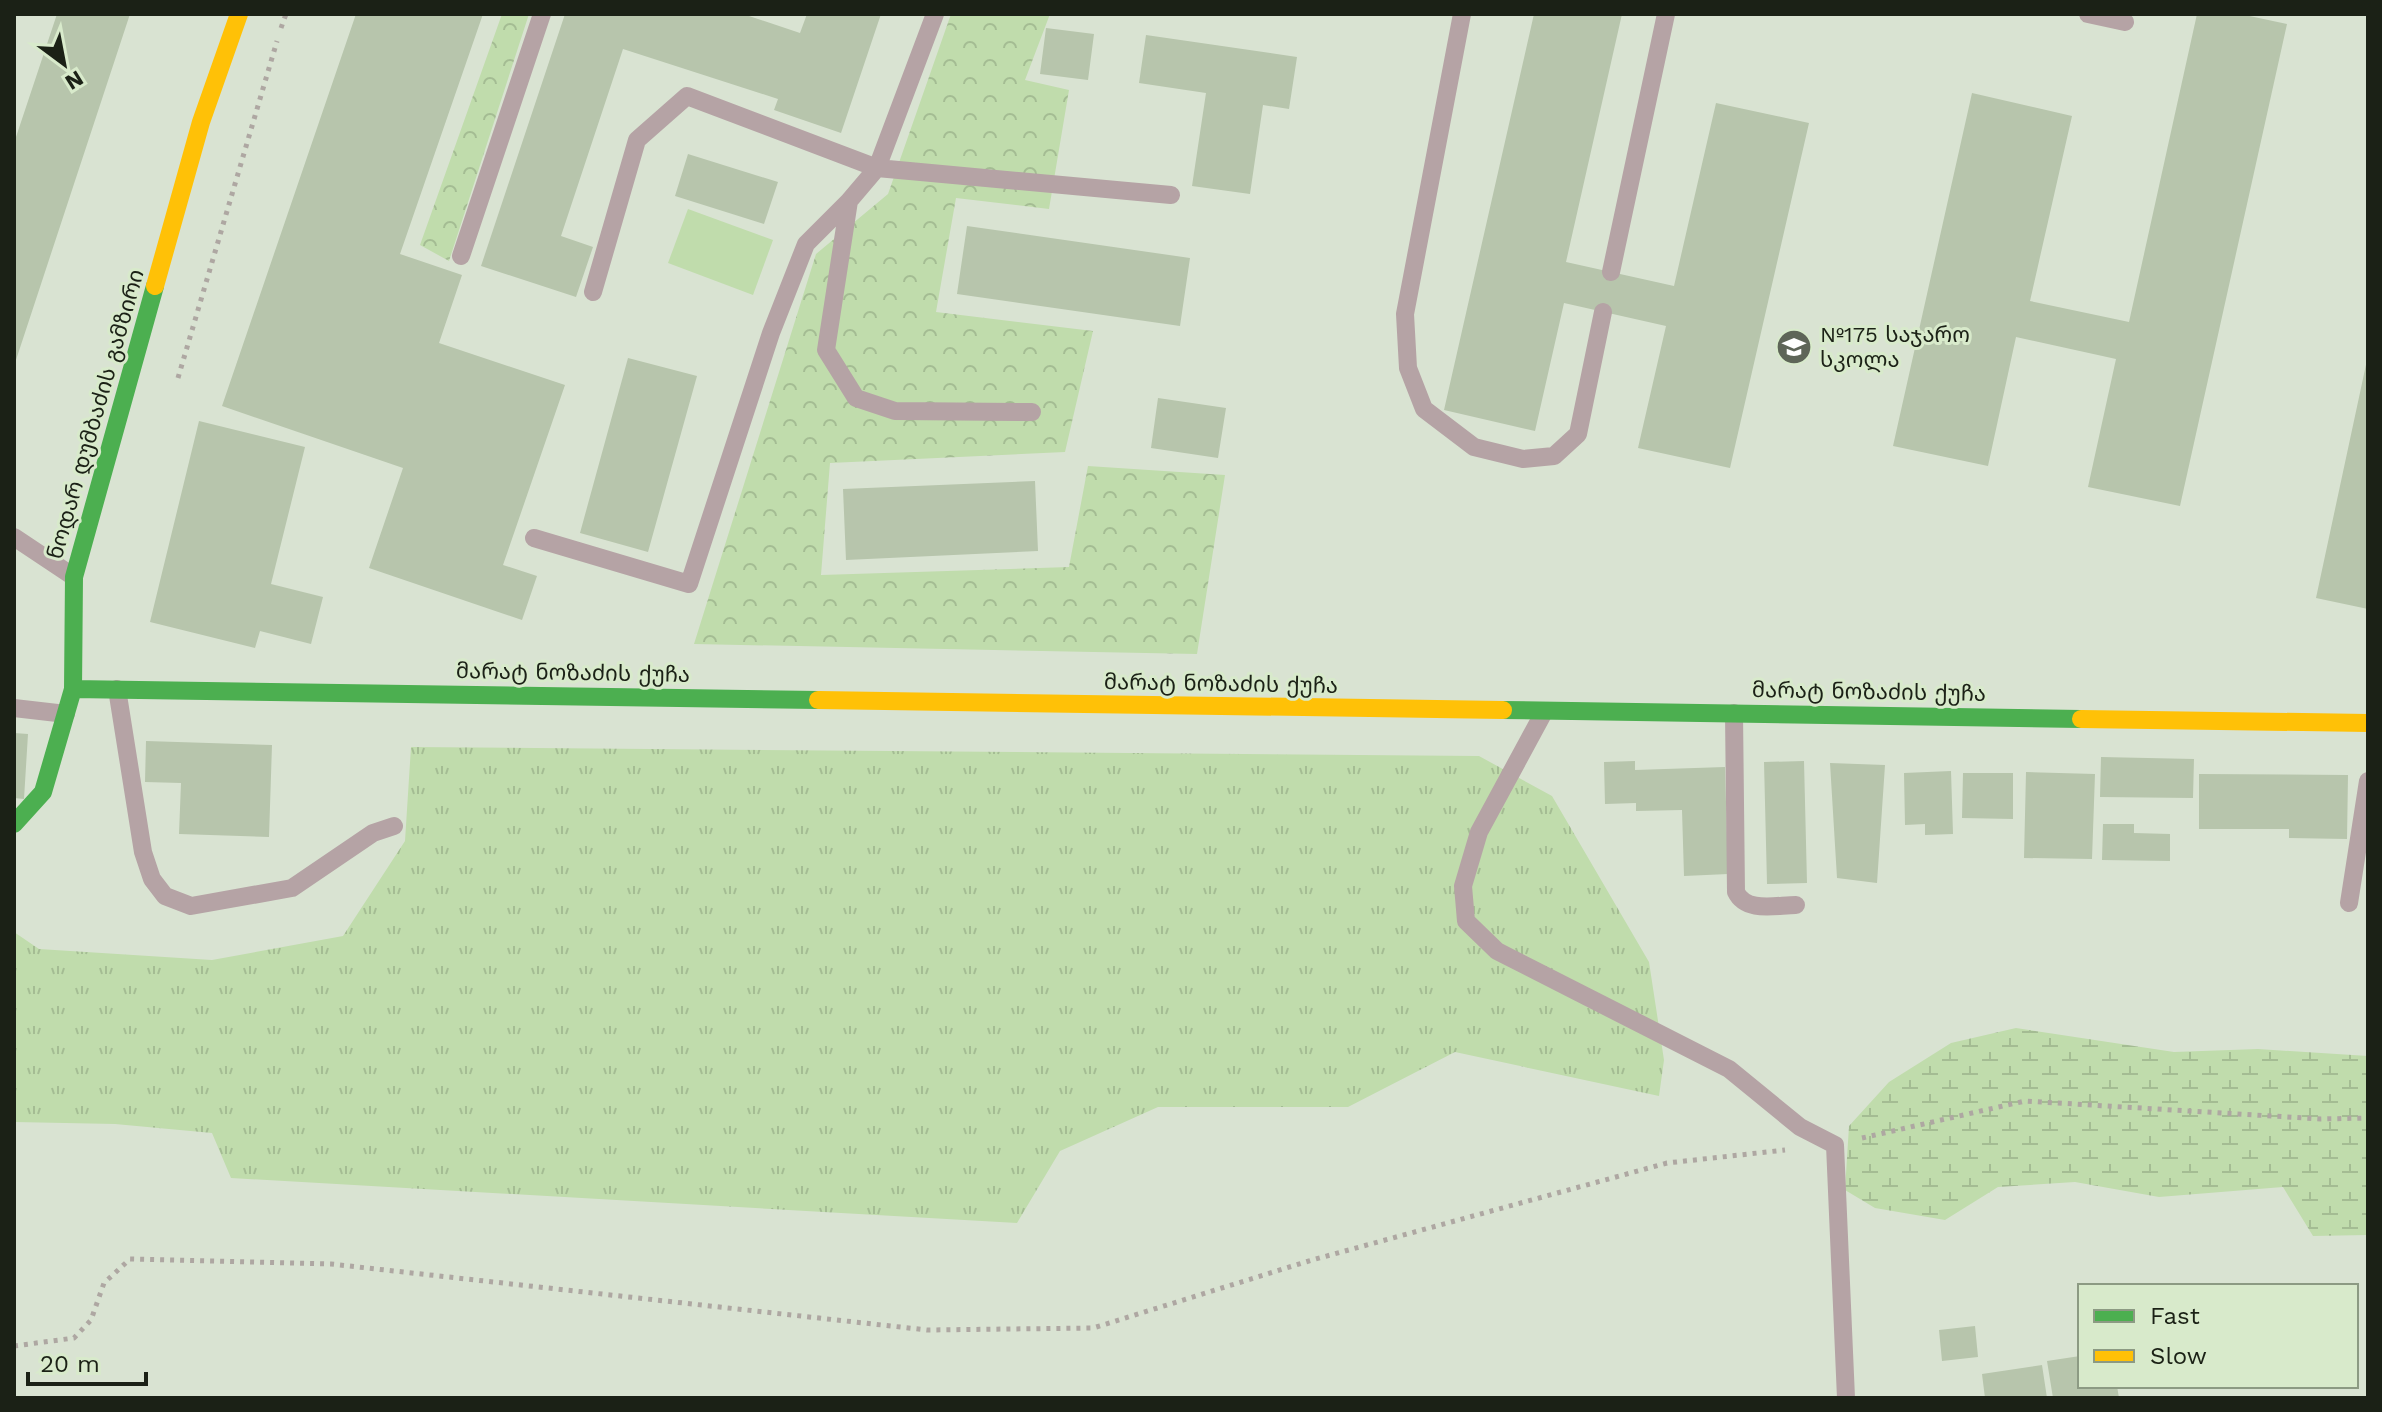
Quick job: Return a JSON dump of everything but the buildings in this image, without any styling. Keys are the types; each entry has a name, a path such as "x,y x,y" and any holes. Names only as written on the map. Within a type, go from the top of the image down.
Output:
{"street":[{"name":"ნოდარ დუმბაძის გამზირი","path":"14,824 43,792 73,689 74,577 201,122 239,14"},
{"name":"მარატ ნოზაძის ქუჩა","path":"73,689 2368,723"}],"lane":[{"path":"461,256 542,14"},
{"path":"534,538 689,584 771,333 806,244 877,168 935,14"},
{"path":"1462,14 1405,314 1408,368 1424,409 1474,447 1523,459 1554,456 1578,434 1603,312"},
{"path":"1611,272 1666,14"},
{"path":"2088,14 2125,22"},
{"path":"593,292 637,140 687,96 877,168 1171,195"},
{"path":"849,201 826,350 856,398 895,411 1032,412"},
{"path":"14,537 74,577"},
{"path":"117,689 143,852 152,879 165,896 191,906 292,888 373,833 394,826"},
{"path":"14,708 66,714"},
{"path":"1544,712 1479,832 1463,886 1466,921 1497,951 1729,1069 1800,1127 1835,1145 1846,1398"},
{"path":"1734,713 1736,892 1740,902 1749,906 1796,905"},
{"path":"2349,903 2368,781"}],"path":[{"path":"178,378 286,14"},
{"path":"14,1346 74,1338 91,1320 104,1283 130,1259 331,1264 927,1330 1093,1328 1312,1260 1667,1163 1835,1145 2025,1101 2321,1119 2368,1118"}],"green space":[{"path":"502,14 529,14 449,261 420,245"},
{"path":"951,14 1050,14 1025,80 1069,90 1049,209 956,198 936,312 1093,331 1065,452 830,463 821,575 1069,567 1088,466 1225,475 1197,654 694,644 816,254 888,194"},
{"path":"688,209 773,240 753,295 668,263"},
{"path":"411,747 1479,756 1552,796 1649,962 1664,1060 1659,1096 1455,1052 1348,1107 1158,1107 1060,1151 1017,1223 231,1178 212,1133 115,1124 14,1122 14,932 39,949 212,960 343,936 405,841"},
{"path":"2016,1028 2174,1052 2258,1049 2368,1056 2368,1235 2313,1236 2283,1187 2159,1197 2075,1182 1998,1187 1945,1220 1875,1208 1845,1190 1849,1126 1889,1082 1951,1043"}],"traffic: fast":[{"path":"14,824 43,792 73,689 74,577 155,286"},
{"path":"73,689 818,700"},
{"path":"1503,710 2081,719"}],"traffic: slow":[{"path":"155,286 201,122 239,14"},
{"path":"818,700 1503,710"},
{"path":"2081,719 2368,723"}],"place":[{"name":"№175 საჯარო სკოლა","path":"1794,347"}]}
